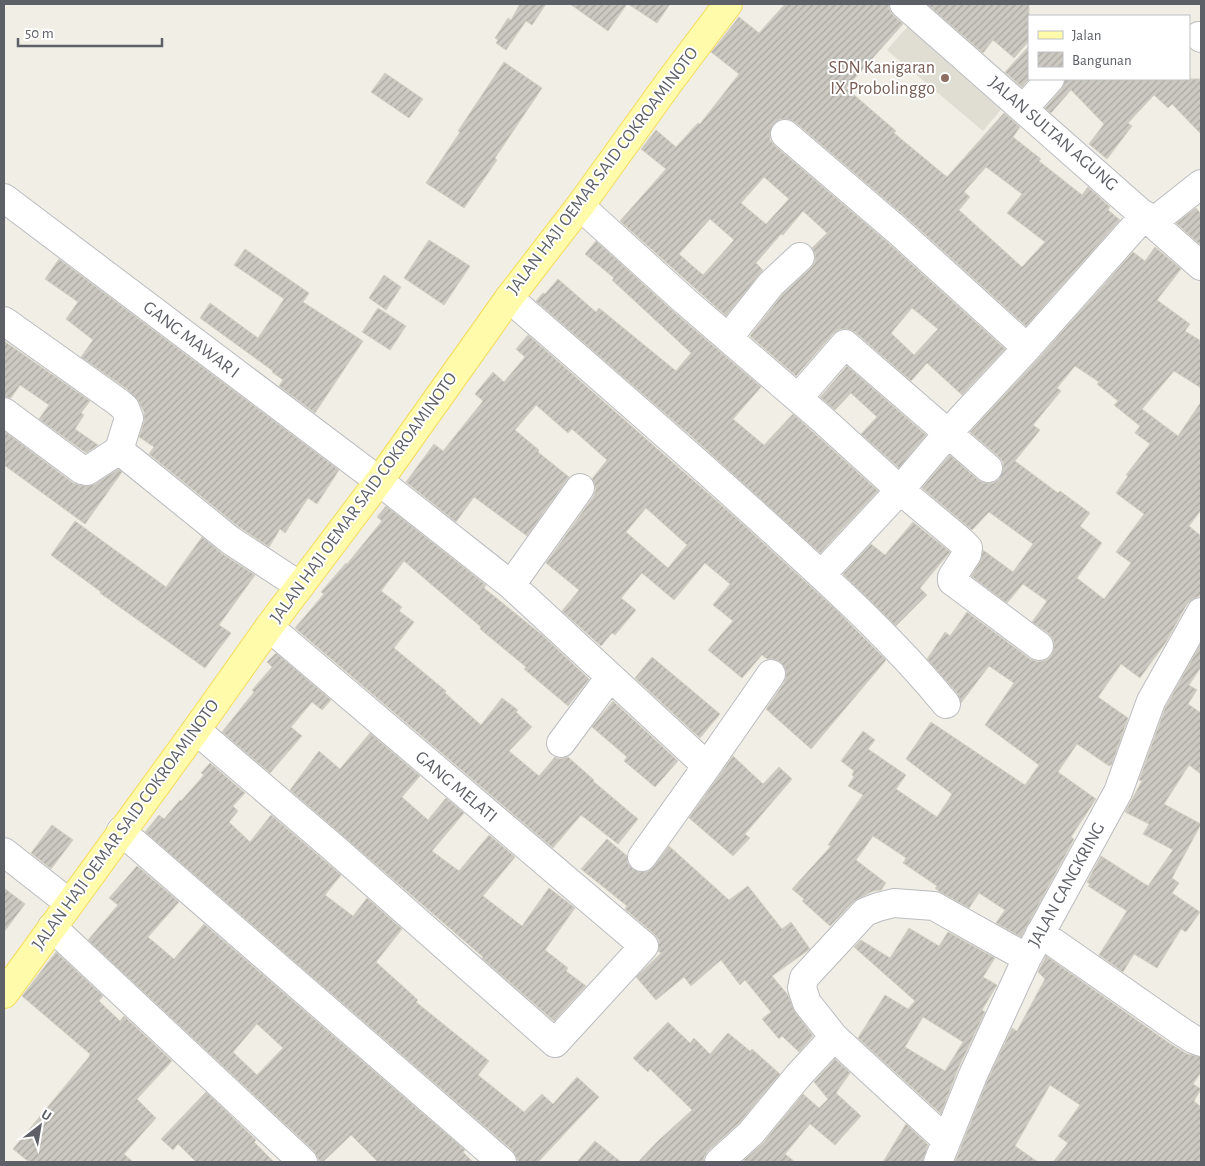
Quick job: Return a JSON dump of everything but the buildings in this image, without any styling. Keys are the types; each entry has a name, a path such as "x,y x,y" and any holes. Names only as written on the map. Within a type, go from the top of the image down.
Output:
{"main road":[{"name":"JALAN HAJI OEMAR SAID COKROAMINOTO","path":"8,980 52,927 269,627 379,481 509,298 580,206 728,4"}],"street":[{"name":"JALAN SULTAN AGUNG","path":"904,4 1150,219 1201,266"},
{"path":"1024,108 1049,80"},
{"path":"785,134 897,230 1027,348"},
{"path":"822,575 900,490 948,433 1150,219 1201,184"},
{"name":"GANG MAWAR I","path":"4,198 379,481 511,585 707,766"},
{"path":"580,206 968,548 967,554 952,576 952,581 1039,646"},
{"path":"728,338 771,284 800,257"},
{"path":"509,298 714,475 822,575 888,637 946,704"},
{"path":"4,321 118,402 125,408 129,418 119,450 87,471 82,470 4,412"},
{"path":"798,398 845,344 988,468"},
{"path":"119,450 230,540 300,586"},
{"path":"511,585 580,488"},
{"name":"JALAN CANGKRING","path":"942,1151 972,1075 1027,958 1118,792 1151,701 1201,612"},
{"name":"GANG MELATI","path":"196,730 335,849 555,1043 644,946 269,627"},
{"path":"642,857 771,674"},
{"path":"561,743 610,677"},
{"path":"122,831 502,1162"},
{"path":"4,852 69,903"},
{"path":"942,1151 834,1037 807,1003 802,988 804,978 865,912 878,906 894,903 934,906 1027,958"},
{"path":"52,927 303,1162"},
{"path":"1040,933 1179,1030 1201,1042"},
{"path":"719,1162 751,1133 798,1076 834,1037"}],"shaded area":[{"name":"SDN Kanigaran IX Probolinggo","path":"908,26 1003,107 983,131 887,50"}],"place":[{"name":"SDN Kanigaran IX Probolinggo","path":"945,78"}]}
